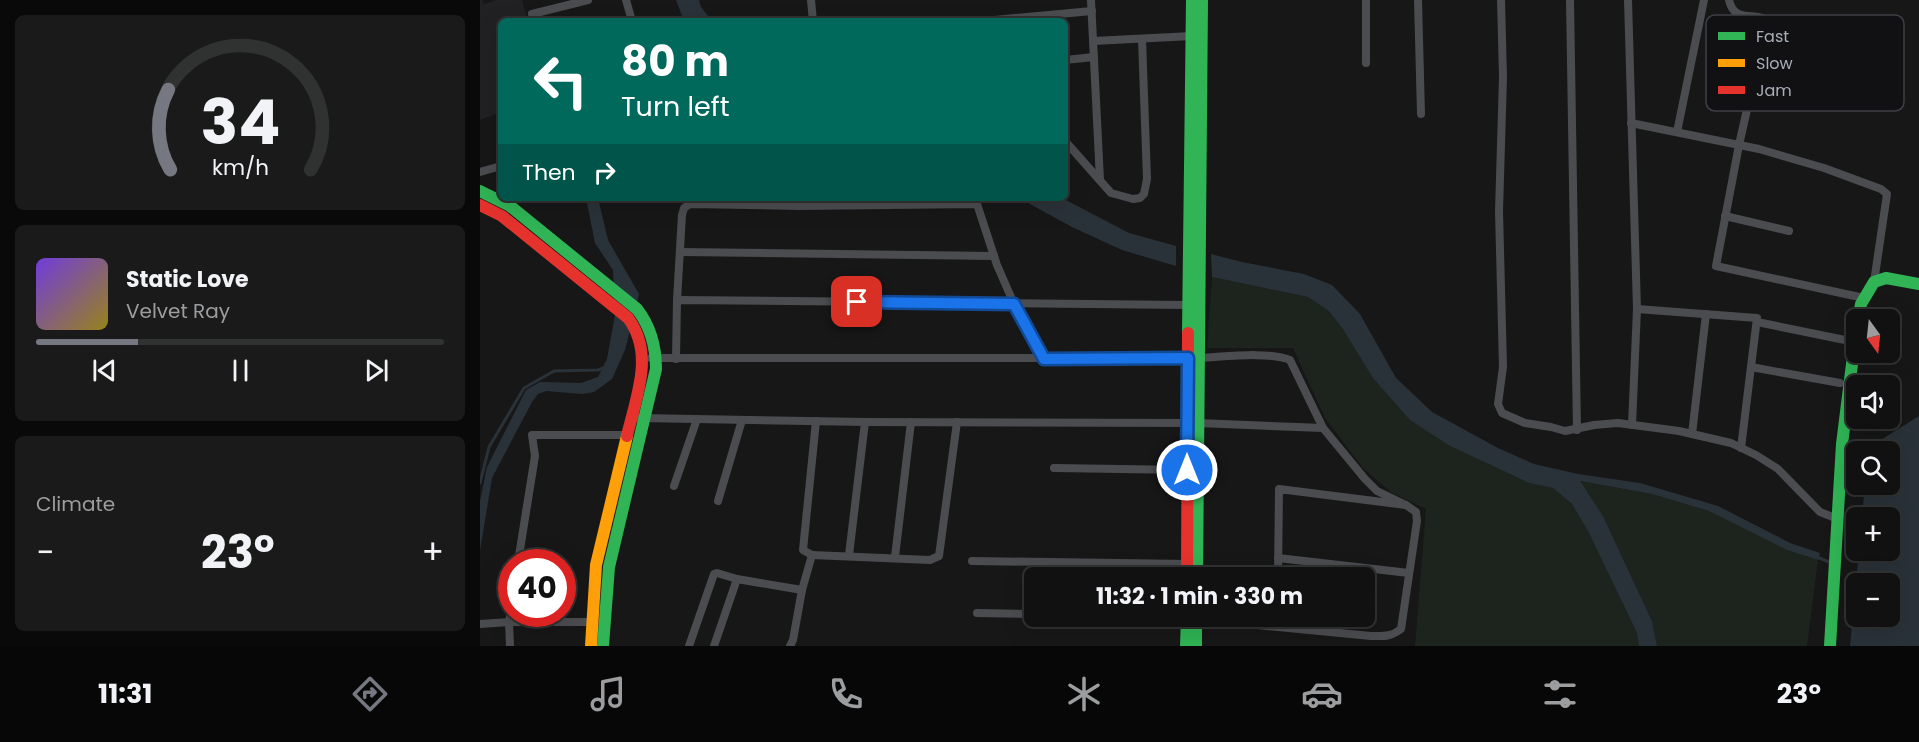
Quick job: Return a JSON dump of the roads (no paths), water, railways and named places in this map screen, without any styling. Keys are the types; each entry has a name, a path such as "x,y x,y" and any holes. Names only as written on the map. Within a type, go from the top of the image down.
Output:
{"street":[{"path":"532,14 588,0"},
{"path":"626,0 631,18"},
{"path":"811,0 813,18"},
{"path":"1091,0 1100,180"},
{"path":"1192,0 1195,251 1188,305 1193,358"},
{"path":"1197,567 1192,423 1202,0"},
{"path":"1366,0 1366,63"},
{"path":"1418,0 1421,114"},
{"path":"1501,0 1503,77 1499,211 1503,367 1498,404 1502,413 1519,421 1551,426 1565,431 1610,423 1679,431 1731,443 1778,469 1820,512 1838,519"},
{"path":"1570,0 1577,430"},
{"path":"1628,0 1637,309 1632,425"},
{"path":"1677,132 1704,0"},
{"path":"1729,0 1732,9 1740,15"},
{"path":"1016,18 1092,11"},
{"path":"1093,42 1192,36"},
{"path":"1068,144 1111,193 1133,199 1140,198 1144,194 1147,179 1142,39"},
{"path":"1068,60 1094,57"},
{"path":"1746,111 1716,266 1864,298"},
{"path":"1631,123 1738,145 1824,168 1881,189 1887,194 1874,282 1860,304 1859,309"},
{"path":"480,172 498,167"},
{"path":"480,191 498,200"},
{"path":"500,201 510,206 642,315 652,335 650,358 643,367 596,565 591,646"},
{"path":"700,204 704,201"},
{"path":"676,359 677,300 684,208 690,204 799,202 977,204 994,256 1014,304 1044,359"},
{"path":"480,205 502,216 628,318 656,369 609,567 603,646"},
{"path":"1725,216 1789,231"},
{"path":"680,252 994,256"},
{"path":"1874,282 1886,278 1919,284"},
{"path":"677,300 1188,305"},
{"path":"1637,309 1757,318 1742,448"},
{"path":"1692,434 1706,314"},
{"path":"1757,322 1845,340"},
{"path":"650,358 1044,359 1261,356 1282,357 1290,360 1323,428 1377,491 1416,512 1417,520 1401,629 1387,636 1371,636 1313,627"},
{"path":"1830,646 1852,363"},
{"path":"1751,367 1840,383"},
{"path":"631,418 865,422 1192,423 1323,428"},
{"path":"674,486 697,419"},
{"path":"718,501 742,420"},
{"path":"816,421 803,550 812,555 930,560 939,556 957,422"},
{"path":"849,555 865,422"},
{"path":"895,557 911,422"},
{"path":"972,561 1187,564 1187,470 1192,423"},
{"path":"520,549 535,456 532,435 627,435"},
{"path":"1054,468 1187,470"},
{"path":"1278,567 1278,489 1406,505"},
{"path":"790,646 812,555"},
{"path":"1278,558 1409,573"},
{"path":"689,646 714,574 802,590"},
{"path":"714,646 737,579"},
{"path":"977,613 1024,614"},
{"path":"576,622 591,622"},
{"path":"480,624 498,623"},
{"path":"509,627 510,646"},
{"path":"1186,646 1191,627"},
{"path":"1194,627 1196,646"}],"waterway":[{"path":"480,483 489,447 524,388 554,371 598,370 606,367"},
{"path":"1817,557 1829,562"}]}
